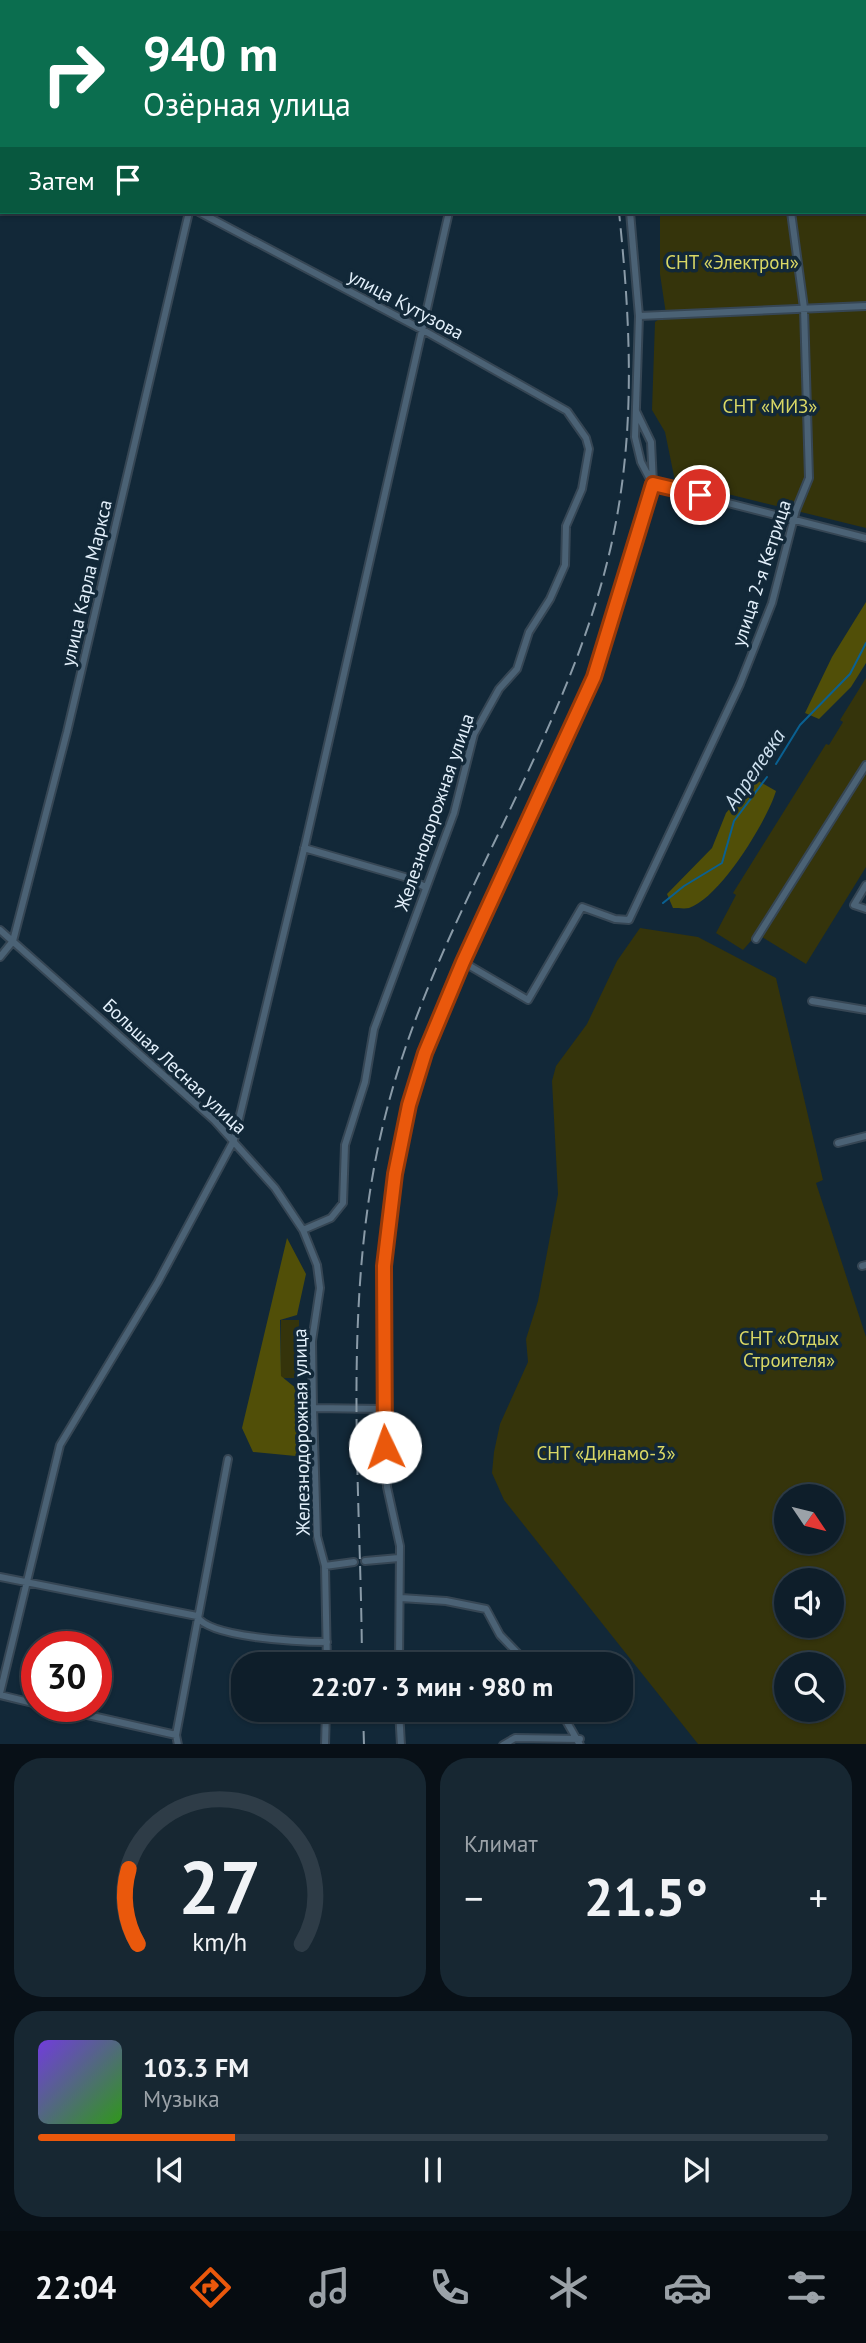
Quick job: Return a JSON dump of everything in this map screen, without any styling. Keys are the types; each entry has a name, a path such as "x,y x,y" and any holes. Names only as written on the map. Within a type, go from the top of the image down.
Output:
{"street":[{"name":"улица Карла Маркса","path":"0,957 13,942 67,732 189,214"},
{"name":"улица Кутузова","path":"203,214 424,330 567,411 586,438"},
{"path":"21,1700 0,1694 25,1582 63,1437 158,1282 234,1140 304,848 449,214"},
{"path":"630,214 639,316 637,450 653,484"},
{"name":"улица 2-я Кетрица","path":"463,962 528,1000 582,907 615,919 629,920 740,684 772,603 794,518 809,478 804,309 791,214"},
{"path":"639,316 866,306"},
{"path":"400,1652 400,1546 387,1487 383,1409 384,1266 395,1174 409,1105 425,1053 463,962 594,677 653,484 651,442 636,411"},
{"name":"Железнодорожная улица","path":"303,1230 331,1218 343,1203 345,1144 365,1082 373,1029 388,995 454,813 474,734 499,689 517,669 528,632 550,599 565,565 566,526 587,472 586,438"},
{"path":"653,484 866,538"},
{"path":"756,939 866,765"},
{"path":"304,848 408,878 425,887"},
{"path":"866,885 854,905 866,909"},
{"name":"Большая Лесная улица","path":"0,930 234,1140 275,1188 308,1242"},
{"path":"812,1001 866,1010"},
{"path":"838,1143 866,1136"},
{"name":"Железнодорожная улица","path":"308,1242 317,1265 320,1288 312,1341 313,1408 317,1536 325,1566 327,1652"},
{"path":"313,1408 383,1409"},
{"path":"178,1744 176,1735 228,1459"},
{"path":"365,1561 399,1559"},
{"path":"325,1566 354,1562"},
{"path":"0,1577 197,1616 207,1626 219,1629 269,1638 327,1642"},
{"path":"401,1598 446,1601 486,1609 500,1635 516,1652"},
{"path":"112,1720 176,1735"},
{"path":"325,1744 326,1722"},
{"path":"400,1722 401,1744"},
{"path":"568,1722 580,1742"},
{"path":"505,1744 515,1738 580,1742"}],"green space":[{"name":"СНТ «МИЗ»","path":"660,214 866,214 866,528 675,481 665,432 652,410 655,322 666,314 660,274"},
{"path":"866,678 866,867 806,964 757,934 743,950 716,933 736,895 733,893 826,744 829,745 843,722 840,720"},
{"path":"640,928 698,937 776,978 823,1180 816,1183 866,1337 866,1744 698,1744 633,1662 633,1652 625,1652 504,1500 492,1473 500,1424 528,1362 526,1339 538,1301 558,1194 552,1081 556,1066 587,1024 617,961"},
{"path":"281,1320 299,1320 299,1378 281,1378"}],"shaded area":[{"path":"866,602 866,663 851,687 819,719 805,713 832,657"},
{"path":"755,779 776,791 753,839 714,890 689,908 673,908 667,894 712,848 726,813"},
{"path":"287,1238 306,1274 297,1315 280,1320 281,1376 303,1394 306,1457 253,1452 242,1428"}],"waterway":[{"name":"Апрелевка","path":"776,764 800,725 850,674 866,643"},
{"name":"Апрелевка","path":"663,903 684,886 722,863 734,821 767,777"}],"railway":[{"path":"362,1652 356,1385 363,1246 372,1177 387,1109 408,1040 463,908 554,713 581,646 603,578 622,487 629,396 627,305 619,214"},
{"path":"363,1722 364,1744"}],"route":[{"path":"385,1447 384,1266 395,1174 409,1105 425,1053 473,941 594,677 653,484 700,495"}],"park label":[{"name":"СНТ «Электрон»","path":"732,262"},
{"name":"СНТ «Отдых Строителя»","path":"789,1349"},
{"name":"СНТ «Динамо-3»","path":"606,1453"}]}
